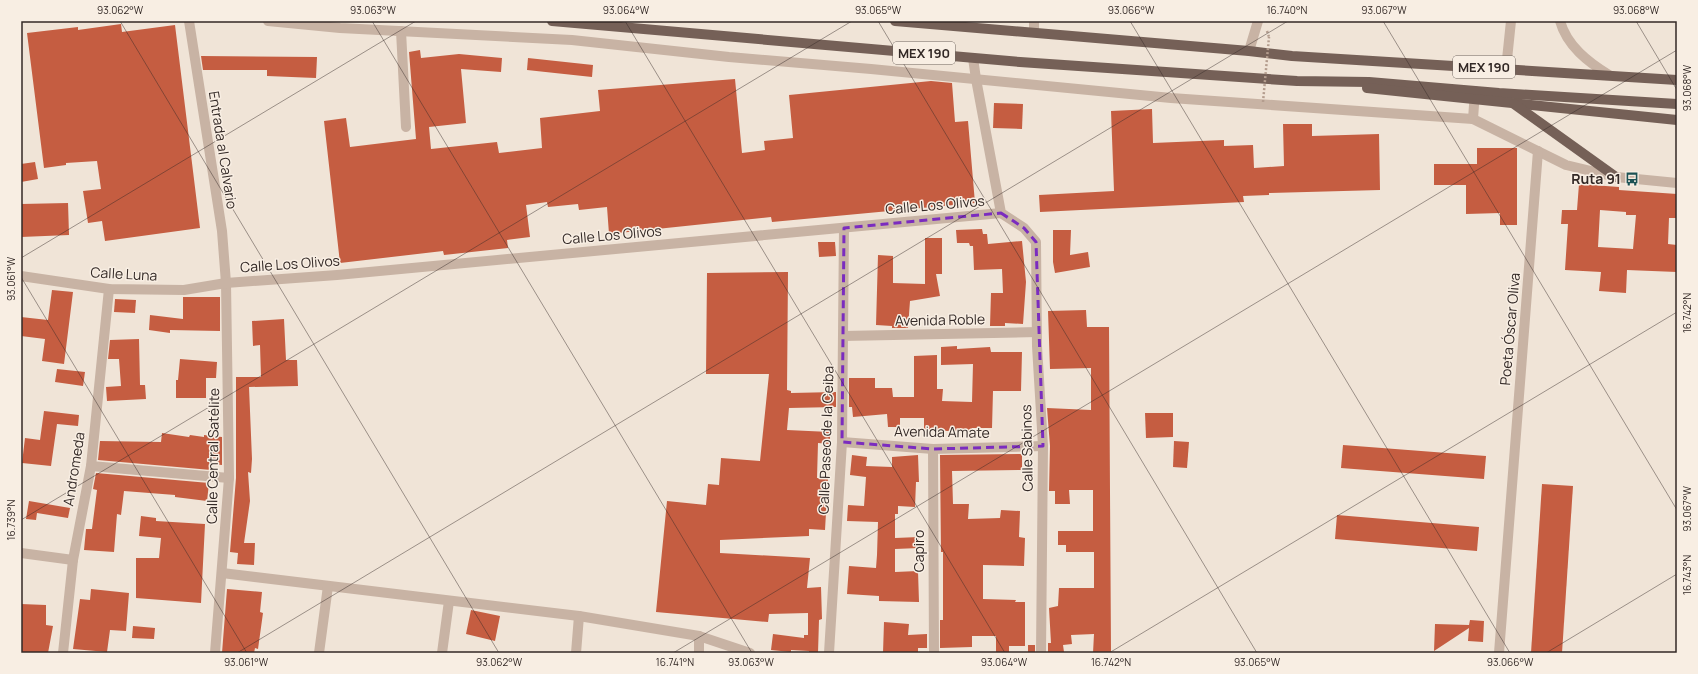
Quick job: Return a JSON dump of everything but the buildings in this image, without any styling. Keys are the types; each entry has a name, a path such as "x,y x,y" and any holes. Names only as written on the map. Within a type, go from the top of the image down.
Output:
{"main road":[{"name":"MEX 190","path":"552,21 974,58 1475,95 1512,103 1677,120"},
{"name":"MEX 190","path":"895,21 1034,32 1292,56 1506,68 1559,74 1677,80"},
{"name":"MEX 190","path":"1475,95 1499,93 1677,104"},
{"path":"1512,103 1616,177"}],"street":[{"name":"Entrada al Calvario","path":"189,21 222,231 226,283"},
{"path":"268,21 340,28 572,40 729,57 1171,98 1473,119 1566,165 1616,177 1677,183"},
{"path":"1034,21 1034,32"},
{"path":"1249,51 1258,21"},
{"path":"1506,68 1511,21"},
{"path":"1560,21 1563,32 1574,48 1609,76"},
{"path":"401,31 406,127"},
{"path":"974,58 976,79 1001,213"},
{"path":"1473,119 1475,95"},
{"name":"Poeta Óscar Oliva","path":"1499,653 1538,151"},
{"name":"Calle Los Olivos","path":"226,283 337,275 1001,213"},
{"name":"Calle Sabinos","path":"1001,213 1024,228 1036,242 1037,332 1043,446 1041,653"},
{"name":"Calle Paseo de la Ceiba","path":"829,653 842,442 844,228"},
{"name":"Calle Luna","path":"21,276 109,289 184,290 226,283"},
{"name":"Calle Central Satélite","path":"215,653 229,478 226,283"},
{"name":"Andromeda","path":"63,653 72,560 91,466 109,289"},
{"name":"Avenida Roble","path":"843,336 1037,332"},
{"name":"Avenida Amate","path":"842,442 933,449 1043,446"},
{"name":"Capiro","path":"933,449 934,653"},
{"path":"91,466 229,478"},
{"path":"21,553 72,560"},
{"path":"222,573 578,616 700,636 750,653"},
{"path":"319,653 328,586"},
{"path":"442,653 449,601"},
{"path":"576,653 578,616"},
{"path":"699,653 700,636"}],"path":[{"path":"1263,102 1269,37"}],"highlighted area":[{"path":"1001,213 1024,228 1036,242 1043,446 933,449 842,442 844,228"}],"place":[{"name":"Ruta 91","path":"1632,179"}]}
